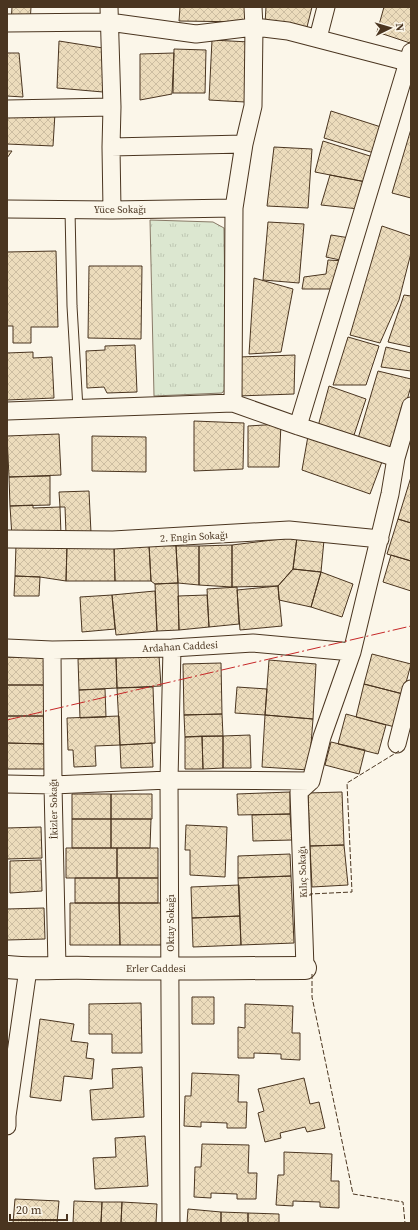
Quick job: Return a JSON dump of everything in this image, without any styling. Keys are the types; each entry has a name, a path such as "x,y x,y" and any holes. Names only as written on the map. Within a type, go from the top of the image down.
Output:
{"street":[{"path":"232,403 234,208 244,144 253,106 253,7"},
{"path":"318,38 326,7"},
{"path":"109,15 112,107 112,210"},
{"path":"7,23 109,15 196,34 254,27 288,31 410,59 298,426"},
{"path":"7,109 112,107"},
{"path":"111,147 244,144"},
{"name":"Yüce Sokağı","path":"7,209 112,210 234,208"},
{"path":"7,412 232,403 396,458"},
{"path":"7,784 53,785 169,780 311,781 322,737 352,652 390,494 396,458 411,406"},
{"name":"2. Engin Sokağı","path":"7,540 113,540 289,530 380,538"},
{"name":"Ardahan Caddesi","path":"7,648 52,650 172,648 253,642 352,652"},
{"name":"Oktay Sokağı","path":"171,1223 169,780 172,648"},
{"name":"İkizler Sokağı","path":"52,650 56,967"},
{"path":"397,744 411,689"},
{"name":"Kılıç Sokağı","path":"305,968 299,792 311,781"},
{"path":"7,1126 17,968"},
{"name":"Erler Caddesi","path":"17,968 305,968"}],"lane":[{"path":"70,210 72,306 78,409"}],"green space":[{"path":"150,220 213,222 224,228 226,388 222,393 154,396"}],"building":[{"path":"12,7 31,7 30,23 11,23"},
{"path":"180,7 250,7 250,22 179,21"},
{"path":"266,7 312,7 307,27 265,24"},
{"path":"384,7 411,7 410,43 377,32"},
{"path":"212,40 249,42 245,102 209,100"},
{"path":"59,41 103,48 103,92 57,88"},
{"path":"174,49 206,50 205,93 173,93"},
{"path":"7,53 19,53 23,97 7,96"},
{"path":"174,53 172,94 140,100 140,54"},
{"path":"331,111 381,127 374,153 324,138"},
{"path":"55,113 53,146 7,144 7,115"},
{"path":"411,129 411,198 392,193"},
{"path":"323,141 373,157 366,182 315,172"},
{"path":"274,147 312,149 308,208 267,206"},
{"path":"7,151 12,151 7,158"},
{"path":"330,175 366,182 359,209 321,205"},
{"path":"268,222 304,224 299,283 263,280"},
{"path":"382,226 411,236 411,253 399,300 380,343 350,335"},
{"path":"331,235 350,238 345,261 326,257"},
{"path":"56,251 58,327 31,327 31,343 13,343 13,326 7,326 7,252"},
{"path":"328,260 345,261 338,289 302,289 304,277 326,274"},
{"path":"89,266 142,266 141,339 88,338"},
{"path":"254,278 293,289 281,352 249,354"},
{"path":"404,295 411,296 411,347 388,342"},
{"path":"348,337 379,346 366,385 333,385"},
{"path":"135,345 137,392 107,393 104,387 87,388 86,351 105,350 105,346"},
{"path":"386,347 411,353 411,371 381,367"},
{"path":"33,352 33,358 52,357 54,398 7,400 7,353"},
{"path":"295,355 294,394 238,396 239,357"},
{"path":"378,371 411,379 411,386 392,453 357,442"},
{"path":"329,386 366,399 352,441 317,430"},
{"path":"194,421 244,423 243,469 194,471"},
{"path":"281,424 279,467 248,467 248,426"},
{"path":"59,434 61,475 9,477 7,436"},
{"path":"92,436 146,437 146,472 92,471"},
{"path":"308,436 383,459 370,494 302,470"},
{"path":"50,476 50,505 10,506 9,477"},
{"path":"411,477 411,523 398,519"},
{"path":"89,491 91,533 66,534 65,507 60,507 59,492"},
{"path":"33,505 33,508 60,507 61,535 12,537 10,506"},
{"path":"398,519 411,523 411,561 387,554"},
{"path":"297,537 293,569 278,586 232,587 232,545"},
{"path":"297,537 324,540 321,572 293,569"},
{"path":"16,545 67,545 66,581 40,577 15,576"},
{"path":"67,545 114,546 115,581 66,581"},
{"path":"149,545 151,581 115,581 114,546"},
{"path":"149,545 176,546 178,583 155,584 151,581"},
{"path":"232,545 232,587 199,585 199,546"},
{"path":"176,546 199,546 199,585 178,583"},
{"path":"391,555 411,561 411,591 383,582"},
{"path":"293,569 321,572 311,607 279,600 278,586"},
{"path":"321,572 353,584 342,617 311,607"},
{"path":"15,576 40,577 39,596 14,596"},
{"path":"178,583 179,630 157,631 155,584"},
{"path":"278,586 282,626 240,630 237,590"},
{"path":"237,587 239,624 209,627 207,589"},
{"path":"155,591 157,631 116,635 112,595"},
{"path":"112,595 115,629 82,632 80,597"},
{"path":"207,595 209,627 179,630 178,596"},
{"path":"372,654 411,664 403,694 364,684"},
{"path":"159,656 161,686 117,688 116,658"},
{"path":"7,657 46,657 46,685 7,685"},
{"path":"116,658 117,688 79,690 78,659"},
{"path":"269,660 316,664 313,719 265,715"},
{"path":"221,663 222,714 184,715 183,664"},
{"path":"364,684 403,694 395,727 356,717"},
{"path":"7,685 46,685 46,716 7,716"},
{"path":"153,687 155,743 120,745 117,688"},
{"path":"237,687 267,689 265,715 235,713"},
{"path":"105,689 106,717 80,718 79,690"},
{"path":"222,714 223,736 185,737 184,715"},
{"path":"346,714 386,725 378,754 338,744"},
{"path":"265,715 313,719 309,770 262,767"},
{"path":"7,716 46,716 46,744 7,743"},
{"path":"119,716 120,745 95,746 96,766 74,767 73,750 68,750 67,718"},
{"path":"250,735 251,768 223,768 223,736"},
{"path":"202,736 223,736 223,768 203,769"},
{"path":"202,736 203,769 185,769 185,737"},
{"path":"331,742 365,750 359,774 325,765"},
{"path":"7,743 46,744 46,769 7,769"},
{"path":"152,743 153,767 121,768 120,745"},
{"path":"290,792 290,814 238,815 237,794"},
{"path":"342,792 344,845 310,846 308,793"},
{"path":"72,794 111,794 111,819 72,819"},
{"path":"111,794 152,794 152,819 111,819"},
{"path":"290,814 292,840 253,841 252,815"},
{"path":"72,819 111,819 111,848 72,848"},
{"path":"111,819 151,819 150,848 111,848"},
{"path":"186,825 227,827 225,877 190,875 190,850 185,850"},
{"path":"41,827 42,858 7,859 7,828"},
{"path":"344,845 348,885 312,887 310,846"},
{"path":"66,848 117,848 117,878 66,878"},
{"path":"117,848 158,848 158,878 117,878"},
{"path":"290,854 291,876 238,878 238,856"},
{"path":"41,860 42,891 10,893 10,861"},
{"path":"291,876 294,943 241,945 238,878"},
{"path":"75,878 119,878 119,903 75,903"},
{"path":"119,878 158,878 158,903 119,903"},
{"path":"239,885 240,916 192,918 191,887"},
{"path":"70,903 119,903 120,945 70,945"},
{"path":"119,903 163,903 163,945 120,945"},
{"path":"44,908 45,939 7,940 7,909"},
{"path":"240,916 241,945 193,947 192,918"},
{"path":"192,997 214,997 214,1024 192,1024"},
{"path":"141,1003 142,1053 112,1053 112,1034 89,1034 89,1004"},
{"path":"245,1004 293,1006 292,1033 300,1033 300,1060 281,1059 281,1054 254,1053 254,1058 238,1058 238,1027 245,1028"},
{"path":"40,1019 74,1024 71,1041 88,1043 86,1058 94,1059 92,1079 64,1076 61,1101 30,1097"},
{"path":"142,1067 144,1117 92,1120 90,1090 113,1088 112,1069"},
{"path":"192,1073 239,1075 238,1102 247,1102 246,1128 227,1128 227,1123 201,1122 201,1127 184,1126 185,1096 191,1096"},
{"path":"304,1078 310,1104 319,1102 325,1128 307,1132 305,1127 280,1133 281,1138 265,1142 258,1113 264,1111 258,1089"},
{"path":"145,1136 148,1186 95,1189 93,1158 116,1157 115,1138"},
{"path":"202,1144 249,1145 248,1173 257,1173 256,1199 237,1199 237,1194 211,1193 211,1198 194,1197 195,1167 201,1167"},
{"path":"284,1152 332,1154 331,1181 339,1181 339,1208 320,1207 320,1202 293,1201 293,1206 276,1205 278,1175 284,1175"},
{"path":"15,1199 59,1201 57,1223 13,1223"},
{"path":"74,1201 102,1202 101,1223 73,1223"},
{"path":"102,1202 122,1202 121,1223 101,1223"},
{"path":"122,1202 157,1204 156,1223 121,1223"},
{"path":"188,1209 221,1212 221,1223 187,1223"},
{"path":"221,1212 248,1213 248,1223 221,1223"},
{"path":"248,1213 279,1214 279,1223 248,1223"}],"fence":[{"path":"310,896 310,894 352,892 347,783 399,751"},
{"path":"312,974 312,997 353,1194 403,1202 405,1223"}],"power":[{"path":"7,720 411,626"}]}
